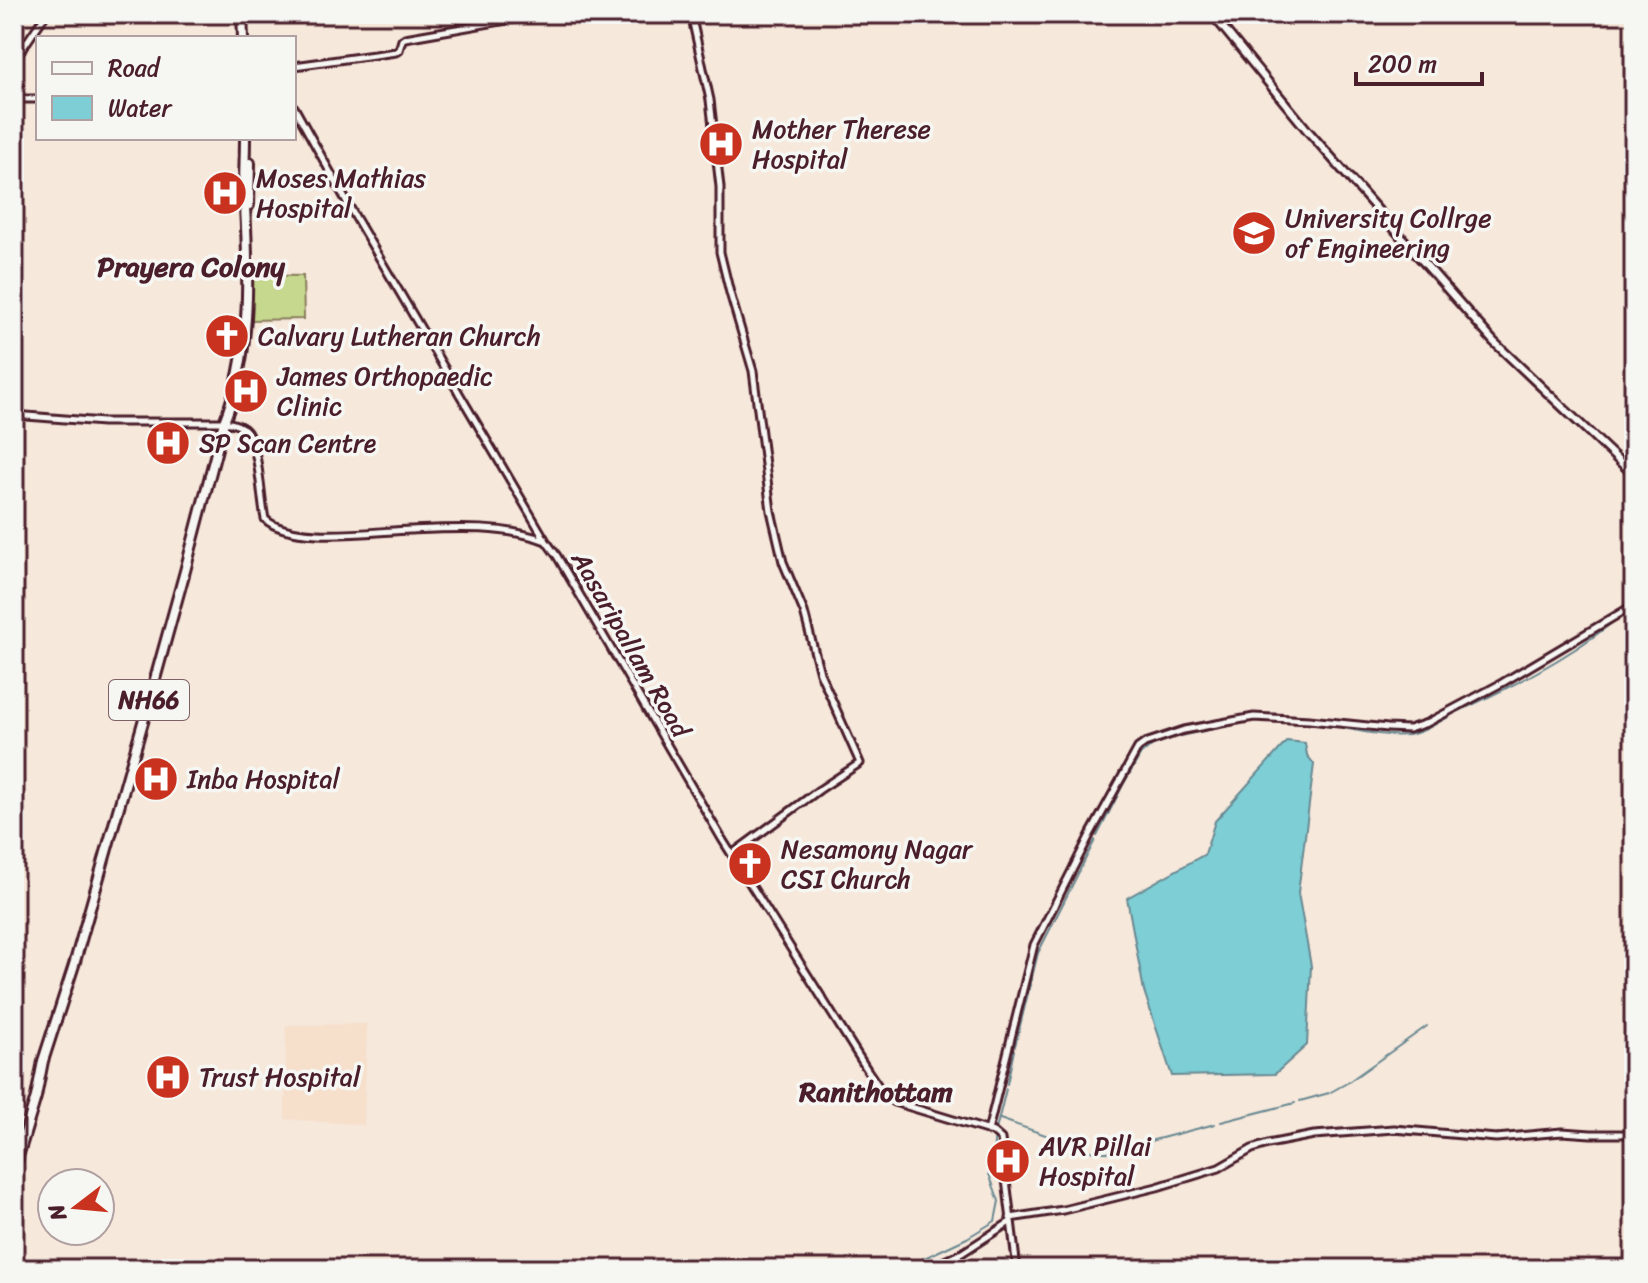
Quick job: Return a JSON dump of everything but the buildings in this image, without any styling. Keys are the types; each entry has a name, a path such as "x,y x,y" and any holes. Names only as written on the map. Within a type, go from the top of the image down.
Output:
{"highway":[{"path":"245,14 246,36"},
{"name":"NH66","path":"14,1170 137,744 240,368 246,283 246,223 250,202 247,140"}],"main road":[{"path":"1212,14 1308,131 1494,342 1634,475"}],"street":[{"path":"14,61 46,14"},
{"path":"296,66 396,52 405,38 542,14"},
{"path":"691,14 710,100 720,187 720,252 753,371 771,511 783,562 804,612 820,673 860,763 732,854"},
{"path":"14,99 36,99"},
{"name":"Aasaripallam Road","path":"296,111 362,229 732,854 885,1096 894,1102 995,1134"},
{"path":"14,415 103,422 224,422 240,426 247,431 256,459 265,519 281,530 331,534 481,530 518,533 546,541"},
{"path":"1017,1269 995,1134 1034,945 1138,748 1184,730 1254,717 1409,729 1427,723 1502,683 1634,605"},
{"path":"927,1269 962,1253 1010,1220 1157,1187 1219,1168 1252,1149 1314,1135 1394,1129 1496,1138 1562,1132 1634,1134"}],"shaded area":[{"path":"367,1024 364,1125 285,1119 286,1025"}],"green space":[{"path":"249,275 303,276 304,319 248,320"}],"water":[{"path":"1287,741 1305,743 1307,755 1314,764 1298,893 1311,966 1307,1045 1275,1074 1172,1076 1144,991 1127,898 1205,854 1215,821"}],"waterway":[{"path":"1617,620 1634,610"},
{"path":"1455,713 1536,672 1612,623"},
{"path":"1343,728 1384,735 1408,735 1450,716"},
{"path":"1097,836 1141,754 1153,745 1175,737 1256,720 1306,724"},
{"path":"1311,724 1331,727"},
{"path":"1015,1046 1038,953 1095,840"},
{"path":"1300,1101 1329,1093 1347,1083 1427,1026"},
{"path":"1007,1084 1014,1050"},
{"path":"996,1130 1006,1089"},
{"path":"1221,1122 1295,1103"},
{"path":"1000,1119 1094,1152 1108,1152 1215,1124"},
{"path":"901,1269 967,1238 995,1221 999,1201 989,1174 995,1137"}],"place":[{"name":"Mother Therese Hospital","path":"721,144"},
{"name":"Moses Mathias Hospital","path":"225,193"},
{"name":"University Collrge of Engineering","path":"1254,233"},
{"name":"Calvary Lutheran Church","path":"227,336"},
{"name":"James Orthopaedic Clinic","path":"246,391"},
{"name":"SP Scan Centre","path":"168,443"},
{"name":"Inba Hospital","path":"156,779"},
{"name":"Nesamony Nagar CSI Church","path":"750,864"},
{"name":"Trust Hospital","path":"168,1077"},
{"name":"AVR Pillai Hospital","path":"1008,1161"}],"district":[{"name":"Prayera Colony","path":"191,266"},
{"name":"Ranithottam","path":"876,1091"}]}
